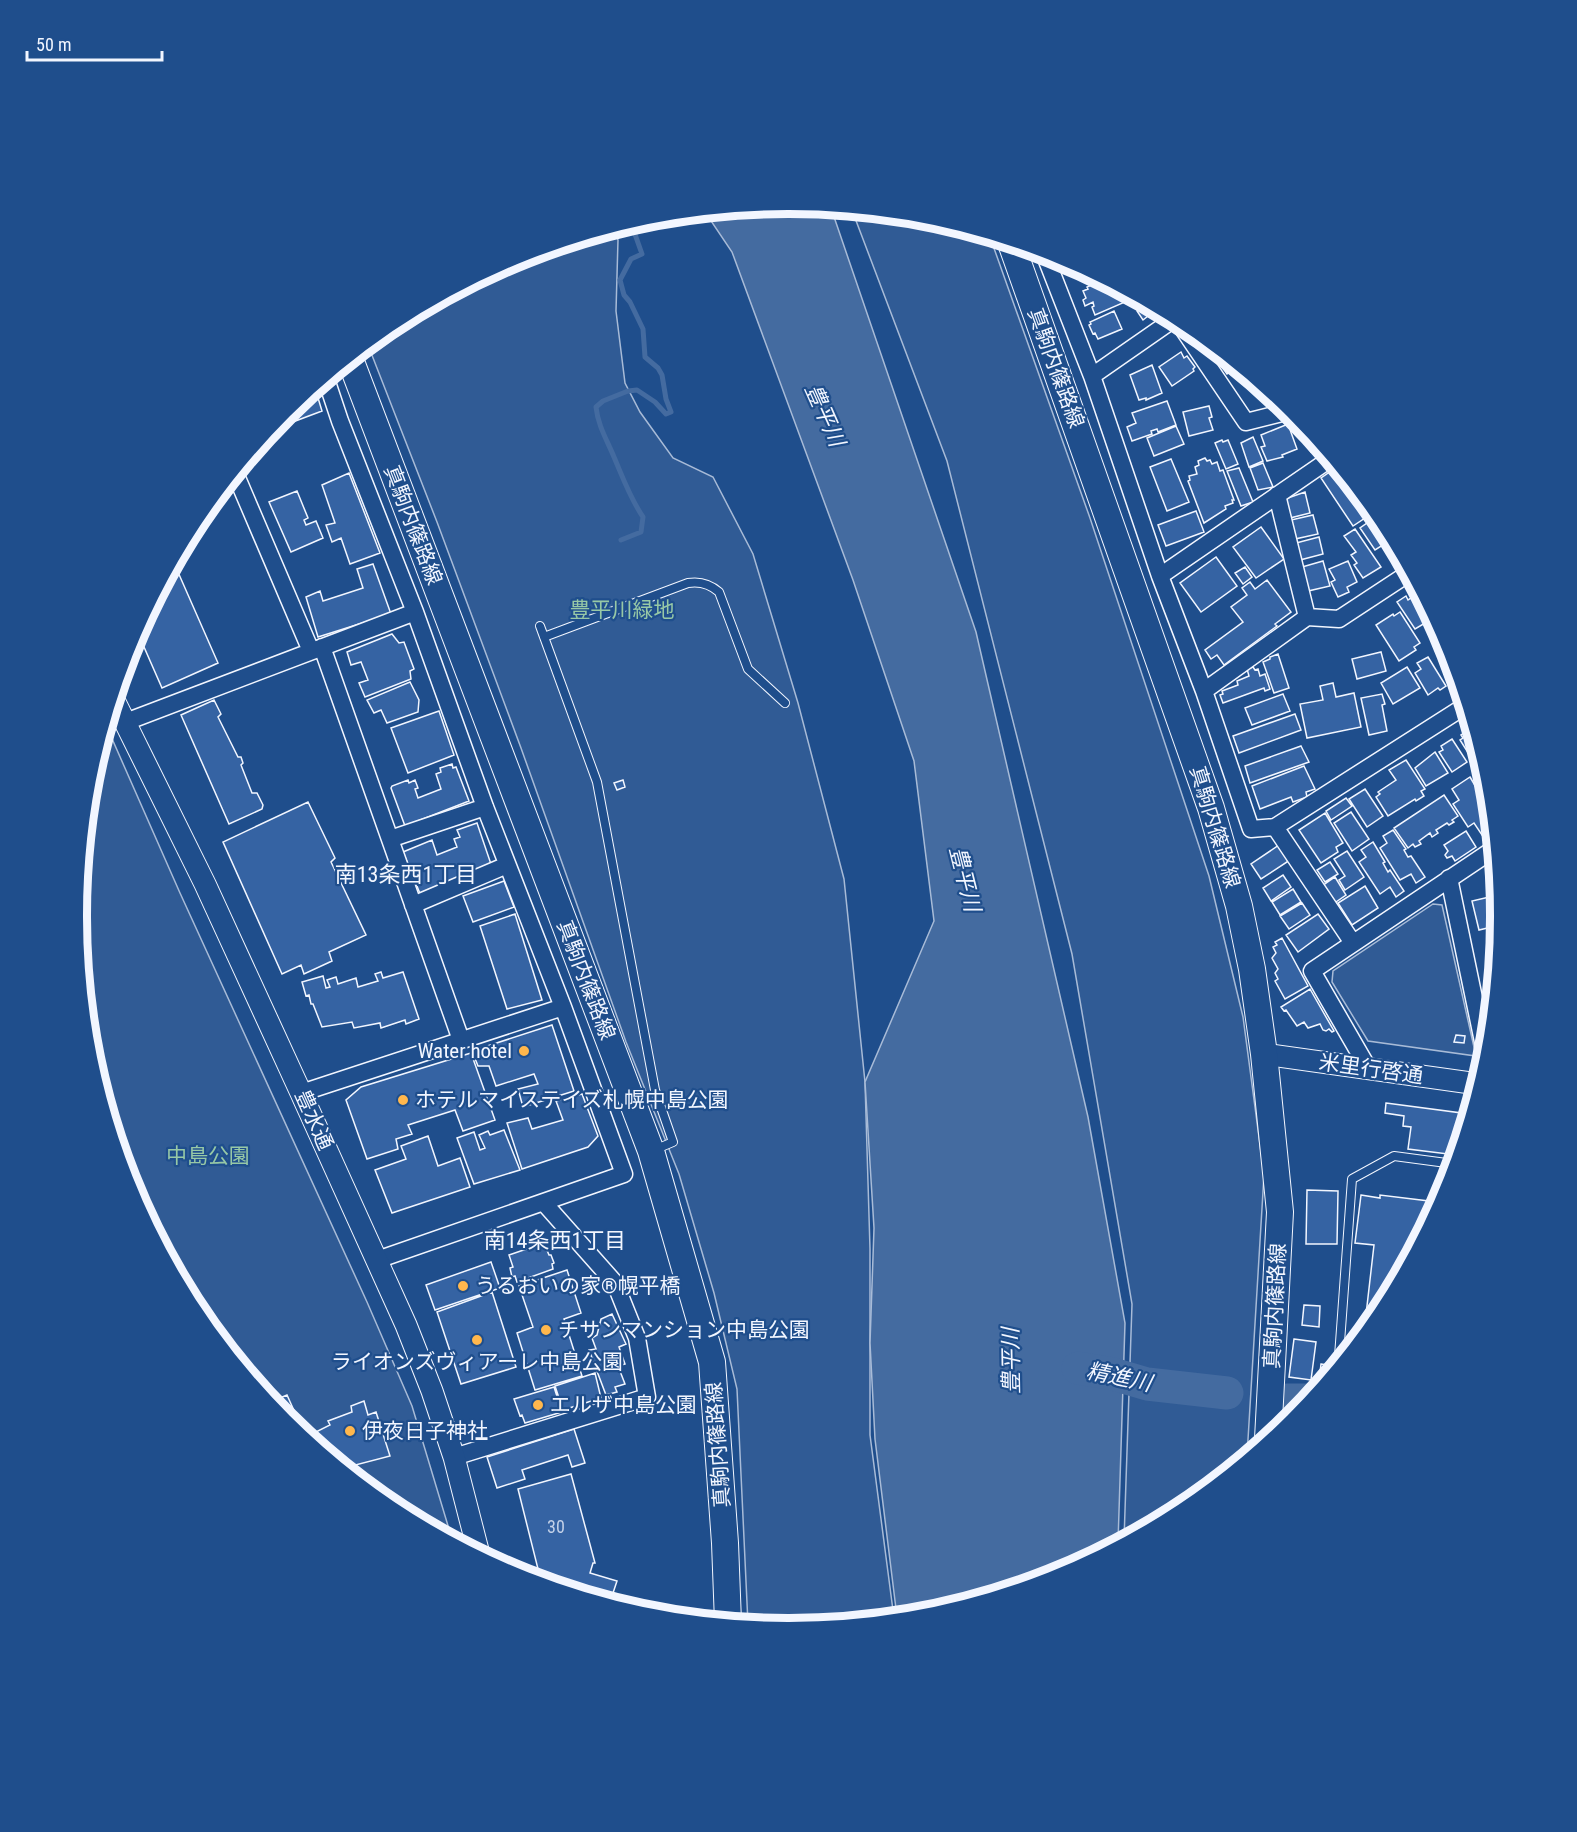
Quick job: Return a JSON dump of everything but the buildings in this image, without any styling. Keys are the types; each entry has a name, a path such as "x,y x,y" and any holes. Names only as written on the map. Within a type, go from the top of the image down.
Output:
{"main road":[{"name":"真駒内篠路線","path":"1014,252 1218,829 1239,906 1252,969 1264,1054 1280,1212 1269,1427"},
{"name":"真駒内篠路線","path":"353,366 651,1151 712,1362 728,1614"}],"street":[{"path":"1049,265 1092,376 1160,576 1204,691 1251,829 1275,827 1459,710"},
{"path":"1092,376 1166,325"},
{"path":"1191,342 1246,422 1278,414"},
{"path":"329,387 624,1174 377,1260"},
{"path":"1160,576 1324,463"},
{"path":"239,481 316,649 390,839 461,1040"},
{"path":"1277,495 1307,617"},
{"path":"1204,691 1307,617 1339,619 1403,577"},
{"path":"123,723 415,612"},
{"name":"豊水通","path":"118,710 205,884 377,1260 432,1391 454,1457 476,1544"},
{"path":"390,839 485,807"},
{"path":"1275,827 1353,943"},
{"path":"1368,1068 1312,971 1487,854"},
{"path":"413,905 507,865"},
{"path":"1449,878 1481,1030"},
{"path":"301,1093 563,1007"},
{"name":"米里行啓通","path":"1264,1054 1470,1083"},
{"path":"454,1457 647,1397 637,1338 615,1283 544,1203"}],"lane":[{"path":"544,637 688,583 703,583 719,592 748,669 785,703"},
{"path":"540,626 597,782 655,1089 673,1143 651,1151"},
{"path":"1339,1350 1352,1179 1394,1156 1445,1163"}],"shaded area":[{"path":"855,218 925,228 993,245 1090,518 1209,876 1243,1017 1264,1175 1248,1446 1216,1473 1124,1532 1132,1304 1072,954 947,461"},
{"name":"豊平川緑地","path":"616,236 618,240 616,311 625,383 640,412 673,458 713,477 753,554 798,703 844,879 865,1082 870,1249 870,1435 893,1609 834,1616 788,1618 748,1616 737,1389 714,1293 679,1174 626,1042 437,522 371,352 438,308 478,287 563,252"},
{"name":"中島公園","path":"111,736 367,1302 412,1406 449,1530 361,1473 292,1412 261,1379 205,1306 159,1226 140,1184 124,1141 100,1053 89,962 87,916 93,824 100,779"},
{"path":"1433,904 1442,905 1476,1056 1368,1041 1332,982 1333,971"}],"water":[{"name":"豊平川","path":"788,214 834,216 976,632 1088,1117 1125,1323 1118,1535 1057,1564 1014,1580 970,1594 896,1609 875,1439 870,1343 874,1228 865,1082 934,921 914,761 853,580 732,252 710,220"}],"waterway":[{"path":"621,540 641,532 643,517 630,495 603,433 596,407 603,401 628,391 637,390 655,402 666,414 671,412 662,375 658,368 645,357 643,329 630,302 624,295 620,280 631,259 642,254 634,232"},
{"name":"精進川","path":"1078,1368 1113,1374 1147,1384 1227,1393"},
{"name":"精進川","path":"1287,1400 1296,1400"}],"place":[{"name":"Water hotel","path":"524,1051"},
{"name":"ホテルマイステイズ札幌中島公園","path":"403,1100"},
{"name":"うるおいの家®幌平橋","path":"463,1286"},
{"name":"チサンマンション中島公園","path":"546,1330"},
{"name":"ライオンズヴィアーレ中島公園","path":"477,1340"},
{"name":"エルザ中島公園","path":"538,1405"},
{"name":"伊夜日子神社","path":"350,1431"}],"district":[{"name":"南13条西1丁目","path":"406,874"},
{"name":"南14条西1丁目","path":"555,1240"}]}
